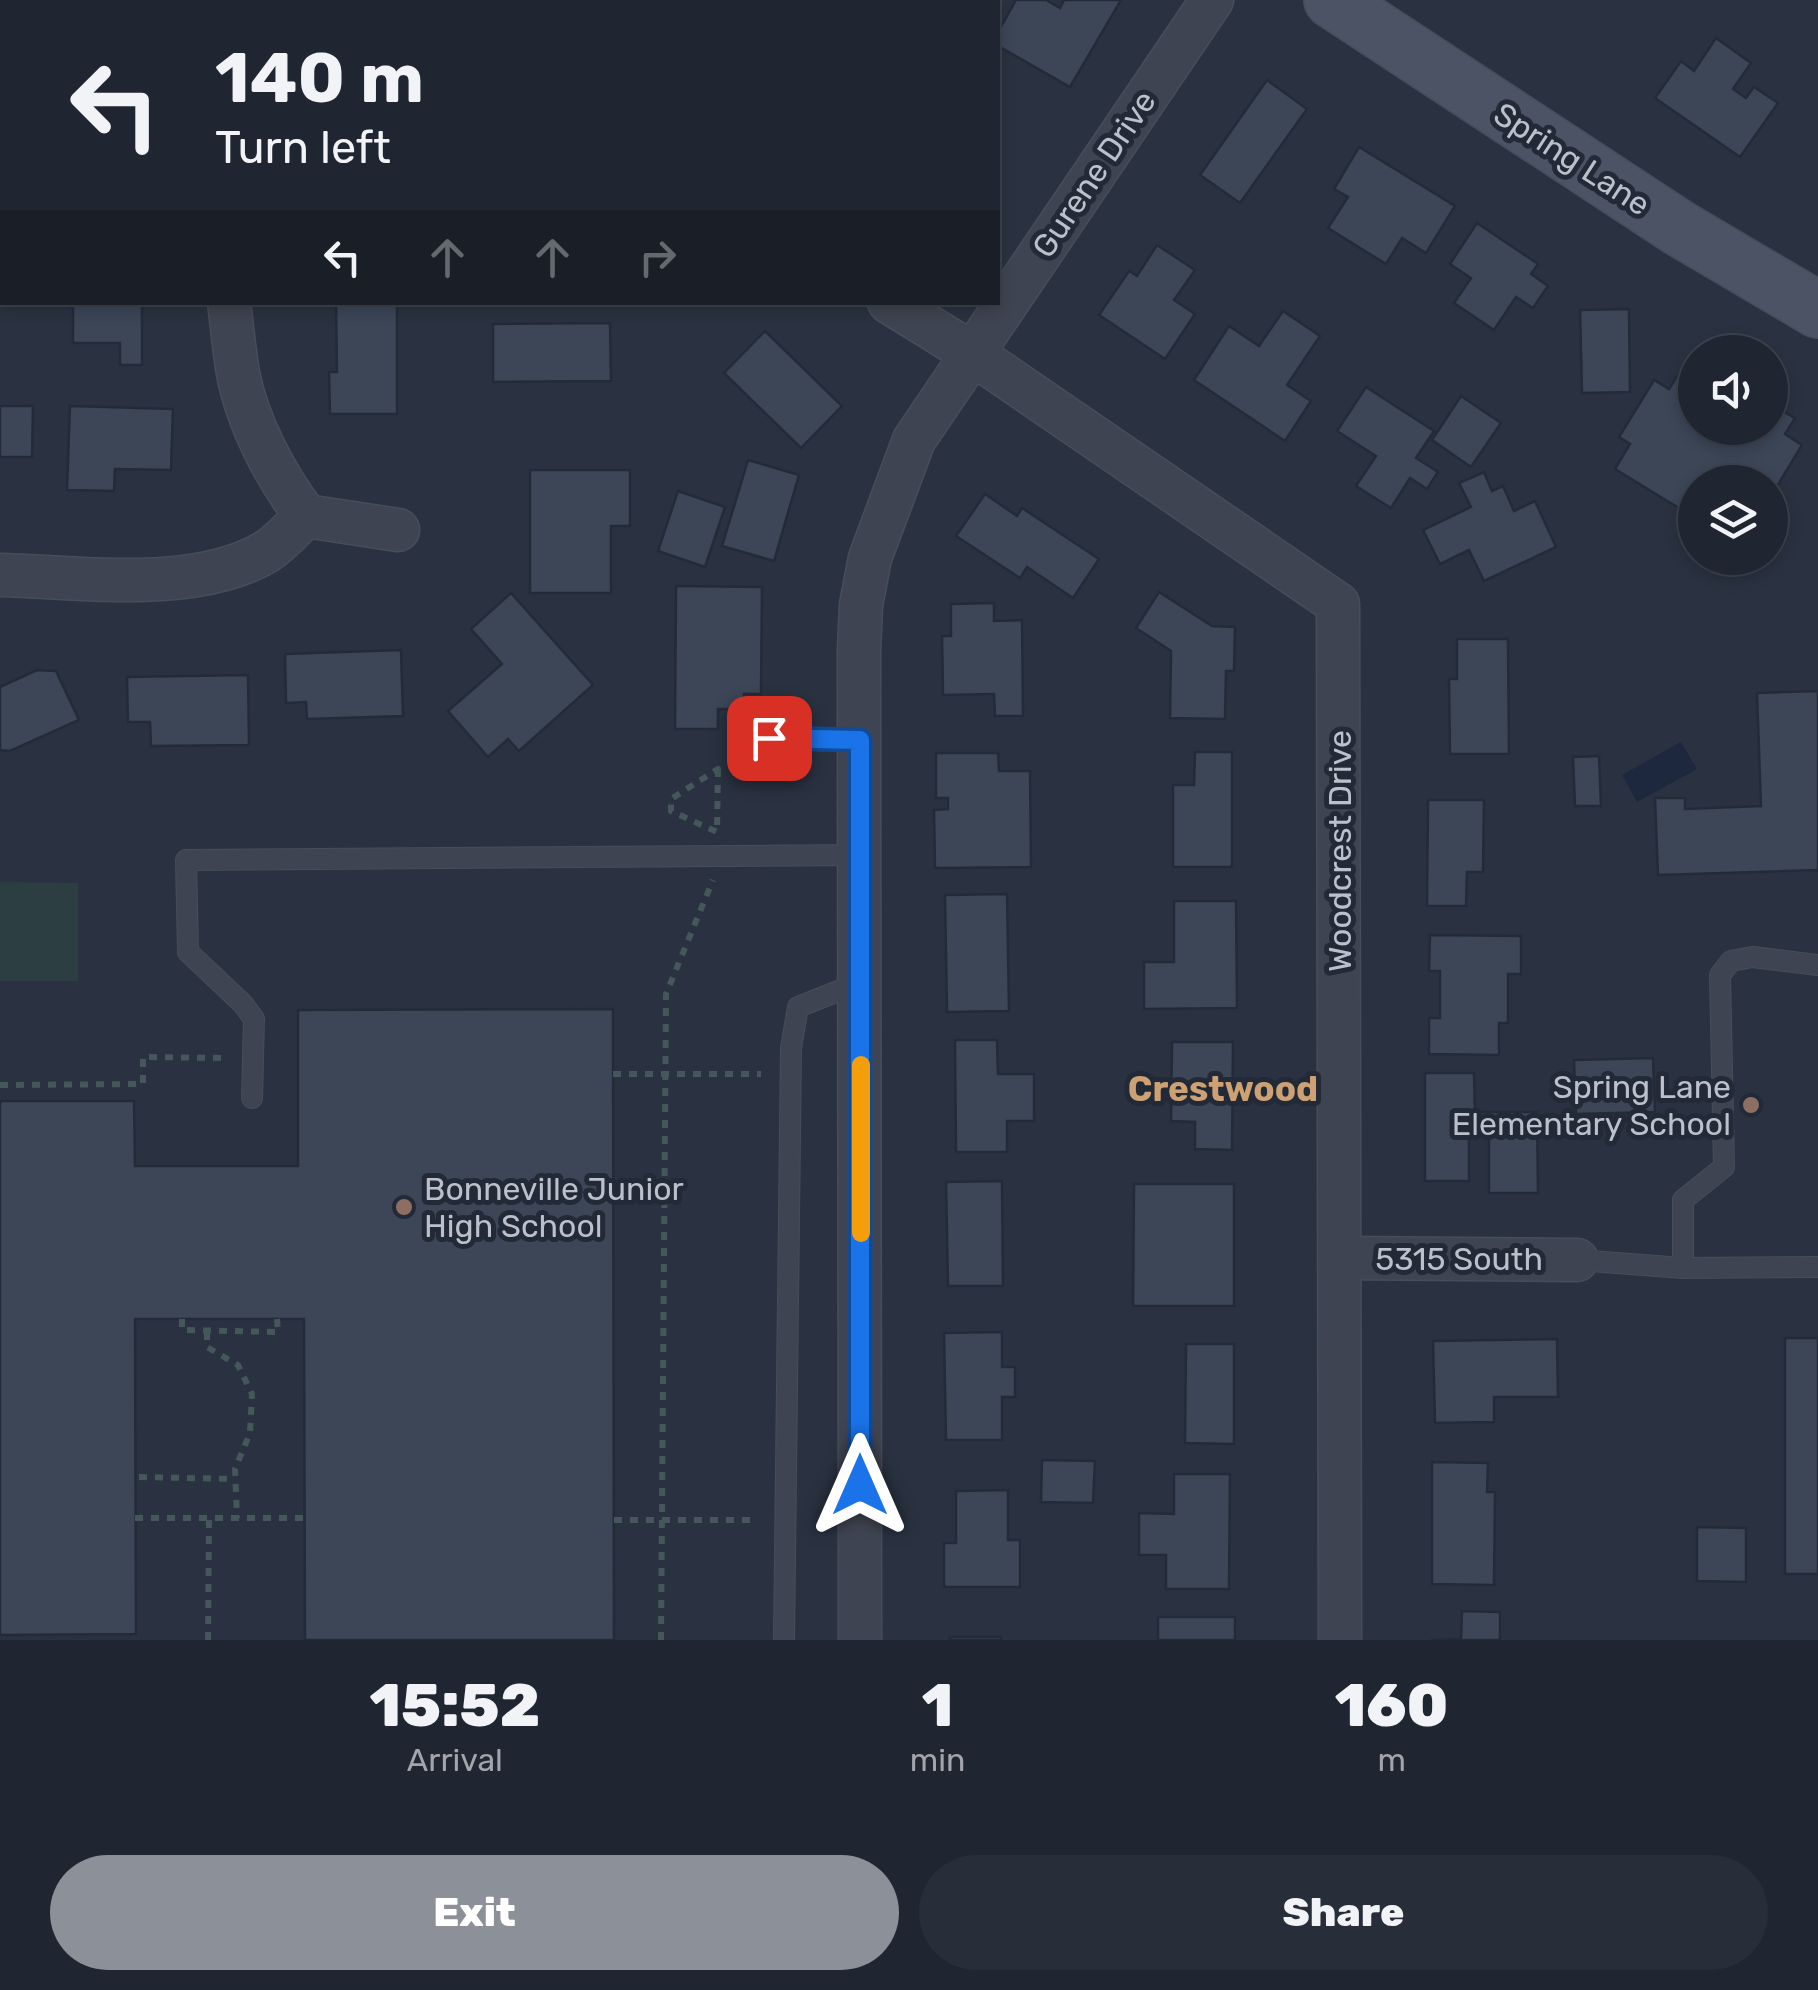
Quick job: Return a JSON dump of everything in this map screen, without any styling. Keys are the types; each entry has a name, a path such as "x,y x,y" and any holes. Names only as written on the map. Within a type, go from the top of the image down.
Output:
{"street":[{"name":"Gurene Drive","path":"860,1640 860,606 870,558 914,440 1212,0"},
{"name":"Spring Lane","path":"1332,0 1678,228 1818,310"},
{"path":"229,305 238,377 280,482 306,516 398,530"},
{"name":"Woodcrest Drive","path":"894,305 973,354 1338,604 1340,1640"},
{"path":"0,575 187,579 226,571 269,550 306,516"},
{"name":"5315 South","path":"1342,1258 1577,1260"}],"lane":[{"path":"769,738 860,740"},
{"path":"252,1098 254,1019 188,952 186,860 861,855"},
{"path":"1683,1268 1683,1200 1724,1167 1720,974 1730,960 1752,957 1818,965"},
{"path":"784,1640 790,1048 798,1007 861,982"},
{"path":"1577,1260 1683,1268 1818,1267"}],"path":[{"path":"718,770 717,816 717,832 671,810 671,799 718,770"},
{"path":"661,1640 666,994 716,875"},
{"path":"0,1085 143,1084 143,1058 198,1058"},
{"path":"613,1074 761,1074"},
{"path":"182,1320 182,1330 278,1332 277,1320"},
{"path":"207,1332 207,1347 238,1366 252,1394 250,1432 235,1470 237,1518"},
{"path":"140,1477 235,1479"},
{"path":"135,1518 304,1518"},
{"path":"208,1640 210,1518"},
{"path":"614,1520 756,1520"}],"shaded area":[{"path":"0,882 78,883 78,981 0,981"}],"water":[{"path":"1681,742 1697,769 1637,802 1622,775"}],"building":[{"path":"1016,0 1046,0 1060,8 1064,0 1121,0 1070,87 1000,47 1000,28"},
{"path":"1716,38 1751,63 1733,89 1746,98 1754,87 1778,103 1740,157 1655,98 1681,61 1694,71"},
{"path":"1267,80 1307,109 1240,203 1200,175"},
{"path":"1359,147 1455,206 1426,253 1402,238 1386,264 1328,228 1348,197 1334,189"},
{"path":"1477,223 1538,264 1531,274 1548,286 1533,308 1516,297 1494,330 1454,303 1471,278 1450,264"},
{"path":"1157,245 1195,270 1174,300 1195,314 1165,359 1099,315 1129,271 1137,276"},
{"path":"73,305 142,305 142,365 120,365 120,343 73,343"},
{"path":"336,305 397,305 397,414 330,414 329,372 337,372"},
{"path":"1629,309 1630,392 1582,393 1580,310"},
{"path":"1283,311 1320,336 1287,385 1311,401 1285,441 1194,380 1229,326 1259,346"},
{"path":"610,323 611,381 493,382 493,324"},
{"path":"765,331 842,406 801,448 724,373"},
{"path":"1678,375 1678,445 1788,445 1788,436 1802,445 1788,468 1788,465 1678,465 1678,508 1615,469 1630,444 1619,437 1654,380 1669,389"},
{"path":"1366,387 1434,431 1416,458 1438,472 1427,489 1410,478 1391,508 1356,486 1376,456 1337,431"},
{"path":"1461,396 1501,423 1471,467 1432,440"},
{"path":"0,406 33,406 32,457 0,457"},
{"path":"70,406 173,409 171,470 115,469 114,491 67,490"},
{"path":"748,460 799,475 774,561 722,546"},
{"path":"530,470 630,470 630,526 611,526 611,593 530,593"},
{"path":"1484,472 1492,491 1503,486 1514,511 1535,501 1556,547 1484,581 1469,550 1440,564 1423,530 1471,507 1459,483"},
{"path":"678,491 725,507 705,567 658,551"},
{"path":"985,494 1017,516 1022,508 1099,559 1073,598 1027,567 1020,578 956,536"},
{"path":"676,586 762,587 761,694 744,694 744,709 718,709 718,729 675,729"},
{"path":"1159,592 1212,626 1235,627 1234,671 1226,671 1225,719 1170,718 1171,651 1136,628"},
{"path":"511,593 593,685 519,751 508,739 488,757 448,711 502,664 471,629"},
{"path":"994,603 994,621 1022,620 1023,716 995,716 994,694 943,695 942,636 951,636 951,604"},
{"path":"1457,639 1508,639 1509,754 1450,754 1449,679 1457,679"},
{"path":"401,650 403,716 307,719 306,702 286,703 285,654"},
{"path":"37,670 56,671 79,720 10,751 0,750 0,687"},
{"path":"248,675 249,745 151,746 150,722 128,722 127,677"},
{"path":"1818,691 1818,870 1658,875 1655,798 1685,798 1685,809 1761,806 1757,693"},
{"path":"1195,752 1232,752 1232,867 1173,867 1173,785 1194,785"},
{"path":"936,753 998,753 999,771 1030,771 1031,867 935,868 934,810 948,809 948,798 936,798"},
{"path":"1599,756 1601,806 1575,806 1573,757"},
{"path":"1428,800 1484,800 1483,872 1467,872 1466,906 1427,906"},
{"path":"1007,894 1009,1011 947,1012 945,895"},
{"path":"1174,901 1236,901 1237,1008 1144,1009 1144,962 1174,962"},
{"path":"1430,935 1521,936 1521,974 1508,974 1508,1023 1499,1023 1499,1055 1429,1054 1429,1018 1440,1018 1440,971 1429,971"},
{"path":"613,1009 614,1640 305,1640 304,1319 135,1319 136,1634 0,1635 0,1101 134,1101 135,1166 298,1166 298,1010"},
{"path":"955,1040 997,1040 998,1074 1034,1074 1034,1121 1007,1121 1007,1152 956,1152"},
{"path":"1172,1042 1233,1042 1232,1150 1195,1149 1195,1122 1171,1121"},
{"path":"1653,1058 1655,1112 1576,1114 1574,1060"},
{"path":"1425,1073 1474,1073 1475,1112 1537,1112 1538,1193 1489,1193 1489,1133 1469,1133 1469,1181 1425,1181"},
{"path":"1002,1181 1003,1286 948,1286 946,1182"},
{"path":"1134,1184 1234,1184 1234,1306 1133,1306"},
{"path":"1002,1332 1002,1367 1015,1367 1015,1397 1002,1397 1002,1440 946,1440 944,1333"},
{"path":"1785,1338 1818,1338 1818,1574 1785,1574"},
{"path":"1557,1339 1558,1397 1494,1397 1494,1422 1435,1423 1433,1341"},
{"path":"1186,1344 1234,1344 1234,1444 1185,1443"},
{"path":"1042,1460 1095,1461 1093,1503 1041,1502"},
{"path":"1432,1462 1488,1463 1487,1492 1495,1492 1494,1585 1432,1584"},
{"path":"1174,1474 1230,1474 1229,1589 1166,1589 1166,1555 1139,1555 1139,1513 1174,1514"},
{"path":"1008,1490 1008,1540 1020,1540 1020,1587 944,1587 944,1543 956,1543 956,1491"},
{"path":"1697,1527 1746,1528 1746,1582 1697,1581"},
{"path":"1462,1611 1500,1612 1500,1640 1431,1640 1461,1639"},
{"path":"1158,1617 1235,1617 1235,1640 1158,1640"},
{"path":"1001,1637 1001,1640 950,1640"}],"slow traffic":[{"path":"861,1065 861,1233"}],"place":[{"name":"Spring Lane Elementary School","path":"1751,1105"},
{"name":"Bonneville Junior High School","path":"404,1207"}],"district":[{"name":"Crestwood","path":"1223,1089"}],"route":[{"path":"769,738 860,740 860,1485"}]}
